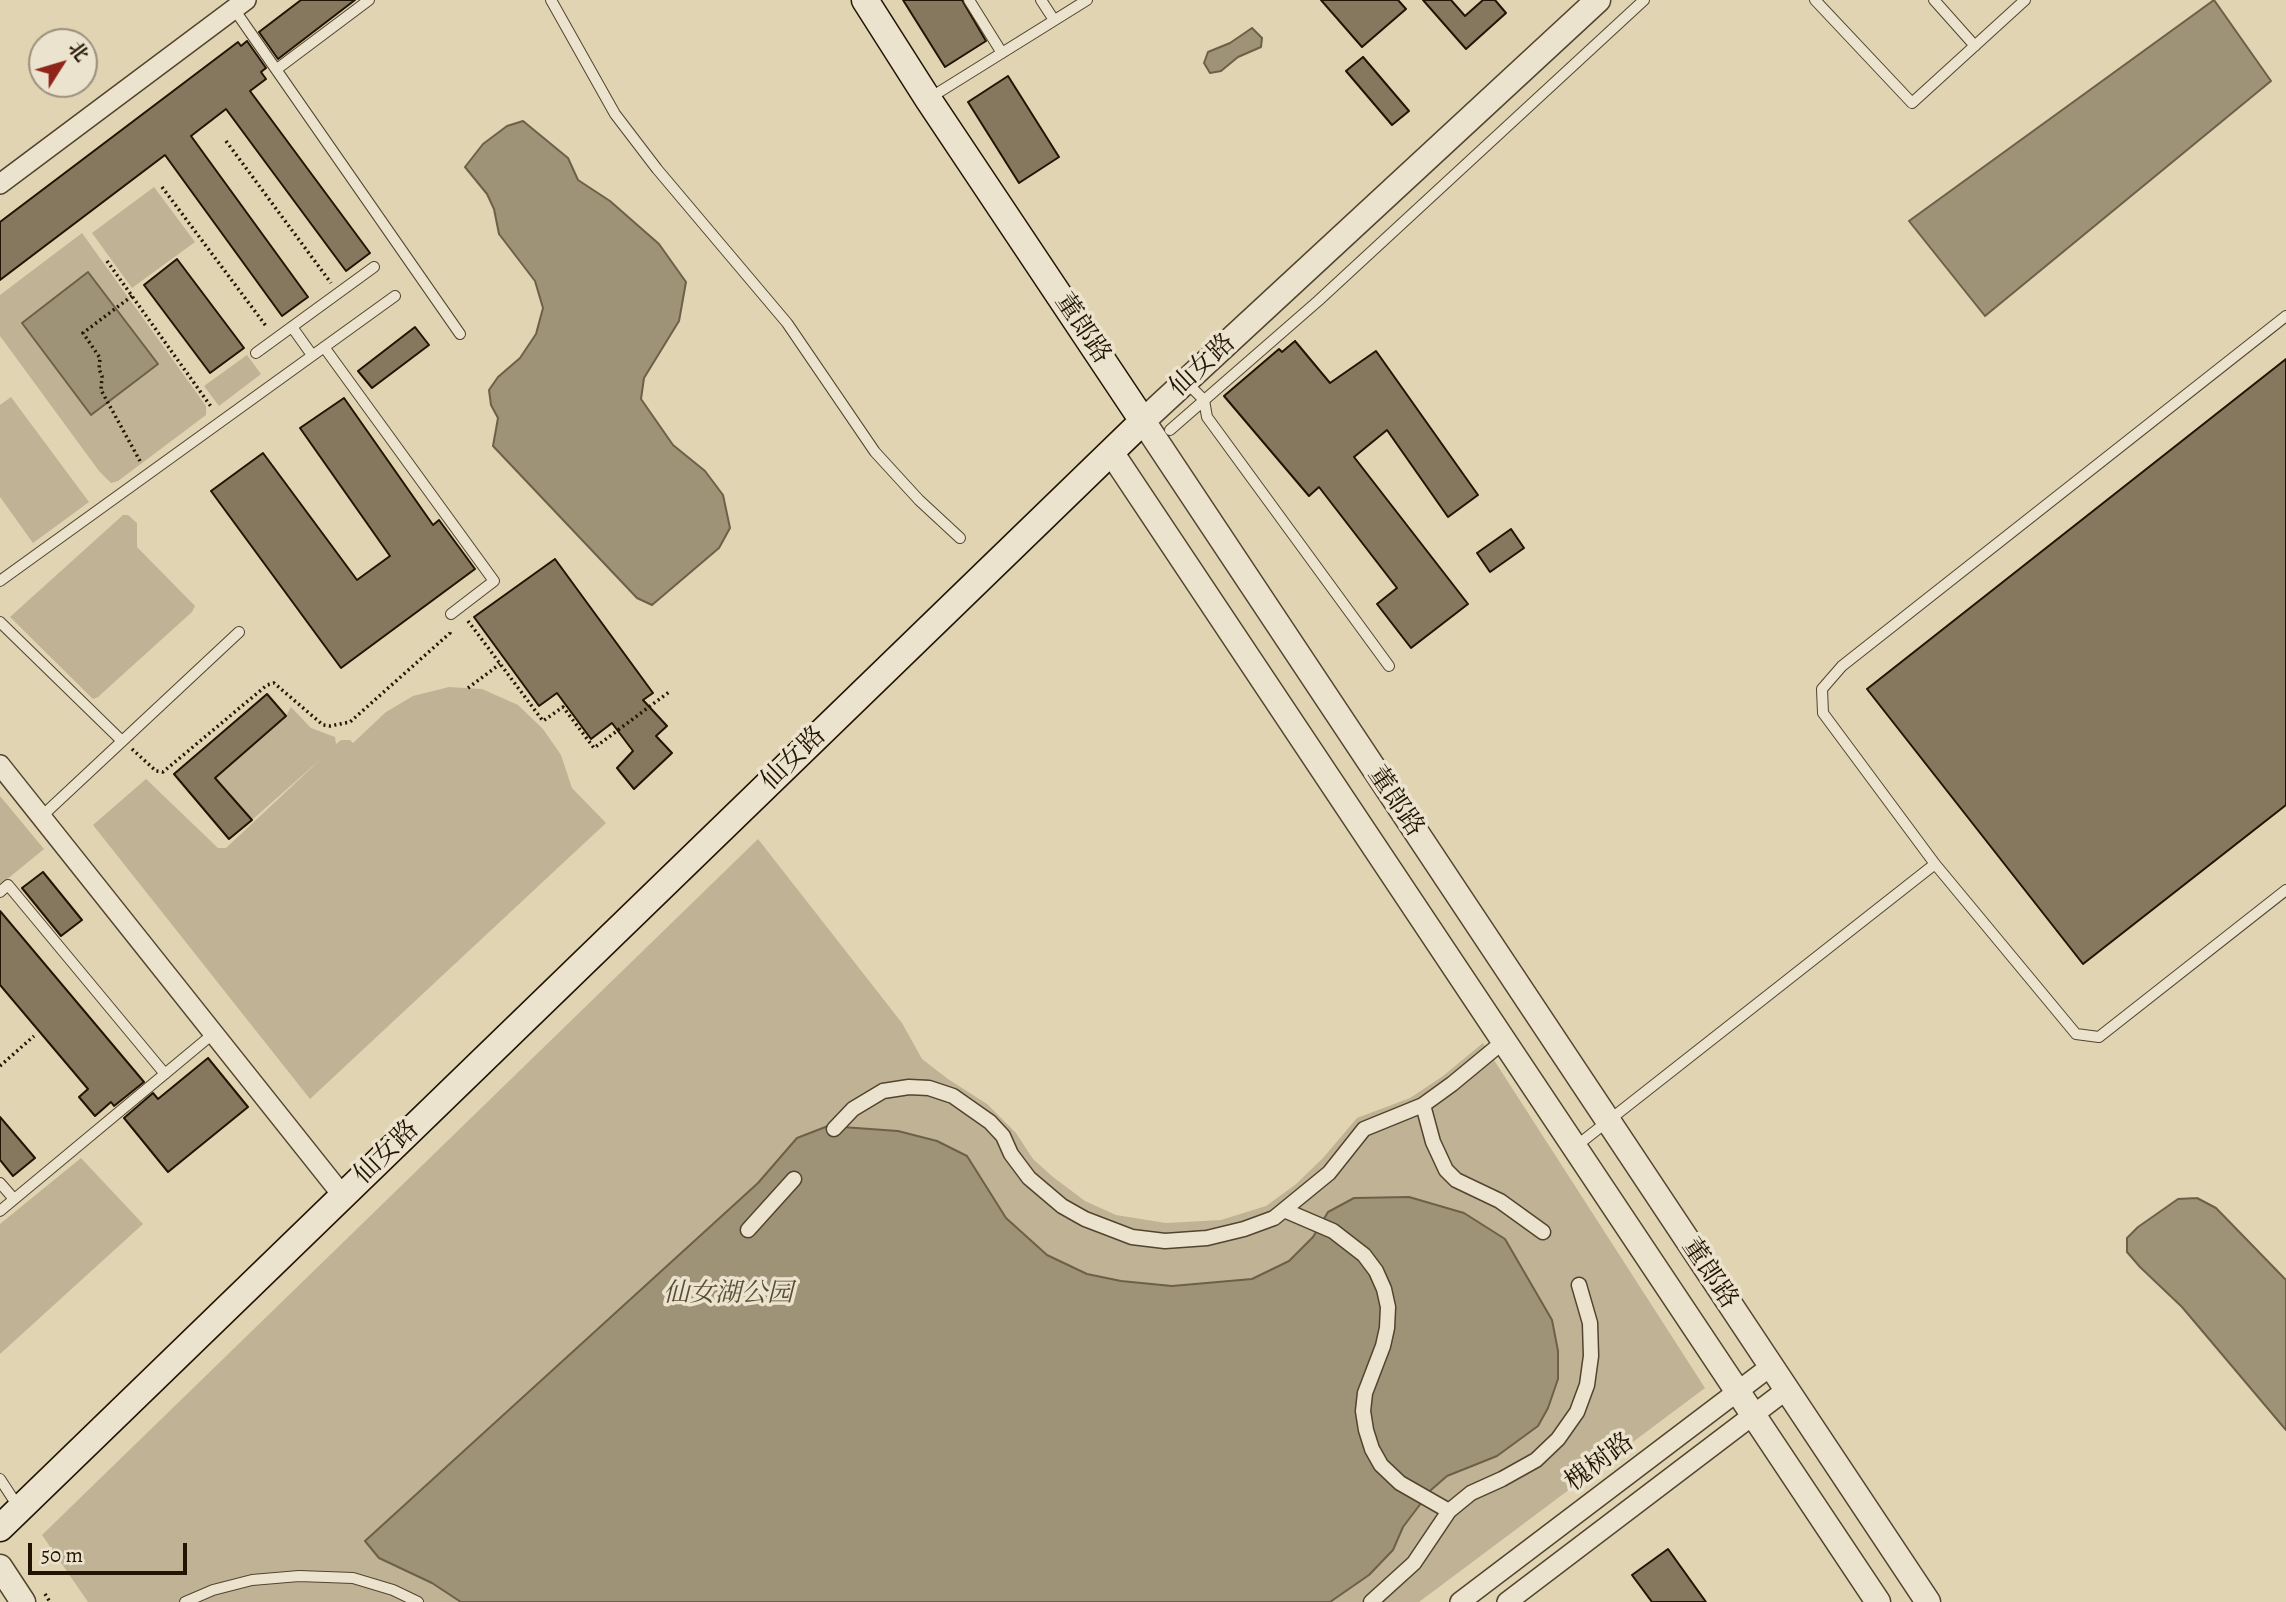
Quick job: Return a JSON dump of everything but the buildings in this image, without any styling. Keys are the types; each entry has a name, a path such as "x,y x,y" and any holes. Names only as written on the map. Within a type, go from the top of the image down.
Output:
{"main road":[{"name":"董郎路","path":"865,0 1143,421"},
{"name":"仙女路","path":"0,1528 1143,421"}],"street":[{"name":"仙女路","path":"1143,421 1598,0"},
{"path":"0,184 240,4"},
{"name":"董郎路","path":"1143,421 1928,1602"},
{"name":"董郎路","path":"1111,452 1878,1602"},
{"path":"0,765 343,1196"},
{"path":"836,1126 853,1109 883,1091 909,1087 929,1088 953,1096 996,1129 1003,1136 1011,1154 1042,1191 1085,1219 1132,1237 1165,1241 1207,1238 1244,1230 1274,1218 1329,1173 1350,1150 1364,1129 1423,1105 1504,1041"},
{"path":"1423,1105 1433,1142 1446,1170 1456,1180 1500,1202 1543,1232"},
{"path":"748,1230 794,1179"},
{"path":"1284,1210 1333,1231 1350,1242 1376,1271 1388,1307 1387,1328 1365,1394 1363,1411 1366,1430 1381,1465 1400,1483 1448,1511"},
{"path":"1371,1602 1414,1563 1448,1511 1471,1493 1536,1460 1558,1439 1577,1412 1587,1385 1591,1356 1590,1323 1578,1285"},
{"name":"槐树路","path":"1460,1602 1771,1366"},
{"name":"槐树路","path":"1507,1602 1786,1390"},
{"path":"0,1567 23,1602"}],"lane":[{"path":"277,69 369,0"},
{"path":"551,0 615,114 657,169 787,323 875,452 919,500 960,538"},
{"path":"970,0 1002,53"},
{"path":"1041,0 1054,20"},
{"path":"928,99 1087,0"},
{"path":"1170,430 1318,301 1644,0"},
{"path":"1815,0 1912,103 2025,0"},
{"path":"1934,0 1975,46"},
{"path":"240,4 277,69 460,334"},
{"path":"256,353 374,267"},
{"path":"0,581 395,296"},
{"path":"2286,316 1842,666 1822,689 1824,713 1935,864 2076,1034 2099,1037 2286,890"},
{"path":"292,327 312,355"},
{"path":"324,347 494,581 454,611"},
{"path":"1186,382 1204,400 1207,417 1389,667"},
{"path":"0,622 122,741"},
{"path":"41,817 239,632"},
{"path":"1575,1147 1935,864"},
{"path":"0,891 8,885 165,1074"},
{"path":"0,1211 214,1033"},
{"path":"0,1183 14,1199"},
{"path":"0,1479 20,1509"},
{"path":"185,1602 252,1580 299,1576 353,1578 393,1590 418,1602"}],"path":[{"path":"226,141 339,293"},
{"path":"162,187 276,339"},
{"path":"107,261 221,421"},
{"path":"132,296 83,333 100,358 101,390 148,474"},
{"path":"454,611 500,664 543,721 563,707 594,748 669,692"},
{"path":"122,741 156,771 163,772 267,685 274,683 323,725 350,722 450,633 454,611"},
{"path":"468,688 500,664"},
{"path":"0,1066 34,1036"}],"green space":[{"path":"154,187 195,242 132,288 92,233"},
{"path":"82,233 206,406 206,415 118,481 111,483 99,471 0,336 0,295"},
{"path":"247,355 261,374 219,406 204,386"},
{"path":"11,397 89,502 33,543 0,497 0,405"},
{"path":"123,515 128,515 137,523 137,547 195,606 192,612 93,699 10,617"},
{"path":"449,687 482,689 518,705 543,729 561,755 572,788 606,823 310,1099 93,825 146,779 218,848 226,848 322,758 252,820 215,778 286,716 291,707 311,728 335,737 336,744 341,740 350,740 353,743 386,712 413,696"},
{"path":"0,796 44,849 0,885"},
{"name":"仙女湖公园","path":"758,839 902,1023 922,1059 987,1104 1016,1133 1033,1159 1053,1177 1085,1201 1116,1215 1166,1223 1221,1220 1266,1206 1295,1185 1323,1158 1357,1118 1410,1098 1443,1076 1483,1043 1705,1388 1419,1602 88,1602 42,1535"},
{"path":"81,1158 143,1224 0,1354 0,1224"}],"shaded area":[{"path":"2214,0 2271,81 1985,316 1909,221"},
{"path":"1252,28 1262,38 1261,47 1238,57 1221,71 1210,73 1204,63 1208,52 1230,43"},
{"path":"523,121 568,158 578,180 610,201 659,244 686,282 679,321 644,378 641,399 673,445 705,471 723,495 730,528 719,548 652,605 637,598 493,446 498,418 491,405 489,390 498,377 520,358 536,334 543,308 535,281 499,234 494,209 487,194 465,167 483,144 507,126"},
{"path":"88,272 158,364 91,415 22,323"},
{"path":"828,1126 898,1131 937,1141 967,1156 1006,1218 1047,1255 1087,1274 1121,1281 1172,1286 1252,1279 1289,1261 1313,1237 1328,1212 1354,1198 1409,1197 1464,1213 1505,1239 1552,1320 1558,1351 1558,1379 1548,1408 1538,1426 1497,1456 1447,1476 1431,1490 1403,1527 1393,1550 1369,1575 1330,1602 461,1602 432,1583 379,1558 365,1541 758,1183 797,1138"},
{"path":"2197,1198 2216,1208 2286,1280 2286,1430 2182,1307 2127,1252 2127,1238 2138,1227 2178,1199"}]}
